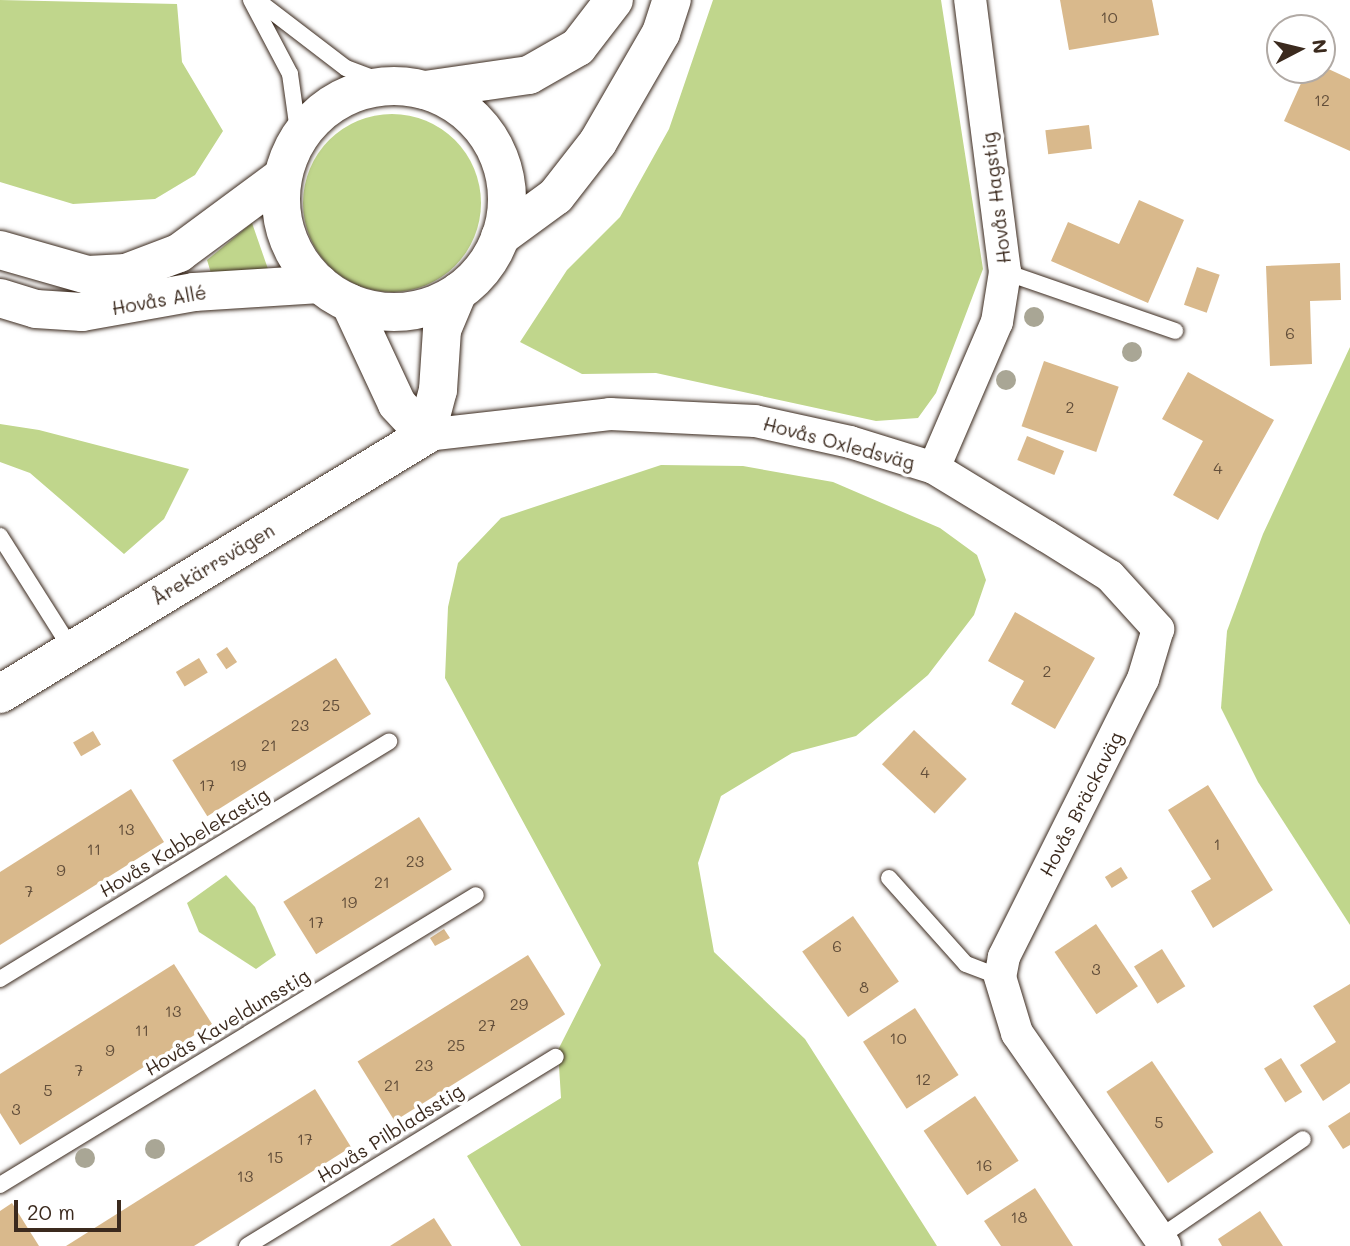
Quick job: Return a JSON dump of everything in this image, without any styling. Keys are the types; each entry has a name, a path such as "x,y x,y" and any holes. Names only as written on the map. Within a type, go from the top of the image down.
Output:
{"street":[{"path":"426,435 397,404 335,294 287,236 284,176 299,138 340,100 409,88 529,75 578,47 614,0"},
{"path":"500,237 556,195 598,142 661,33 672,0"},
{"name":"Hovås Hagstig","path":"934,468 997,322 1005,272 970,0"},
{"name":"Hovås Allé","path":"0,298 36,309 82,312 194,292 335,294 394,312 458,292 483,268 500,237 506,192 494,147 466,112 409,88"},
{"name":"Hovås Allé","path":"0,250 88,275 126,273 179,253 284,176"},
{"path":"426,435 438,390 442,330 458,292"},
{"name":"Hovås Oxledsväg","path":"426,435 610,414 755,421 934,468 1110,576 1158,629"},
{"name":"Årekärrsvägen","path":"0,694 426,435"},
{"name":"Hovås Bräckaväg","path":"1000,977 1004,957 1143,679 1158,629"},
{"path":"1000,977 1017,1033 1162,1242"}],"lane":[{"path":"251,0 290,74 299,138"},
{"path":"257,0 346,68 409,88"},
{"path":"1005,272 1175,331"},
{"path":"0,536 72,650"},
{"name":"Hovås Kabbelekastig","path":"0,979 389,742"},
{"path":"889,878 966,964 1000,977"},
{"name":"Hovås Kaveldunsstig","path":"0,1185 476,895"},
{"name":"Hovås Pilbladsstig","path":"247,1246 556,1057"},
{"path":"1162,1242 1303,1139"}],"green space":[{"path":"0,0 177,4 182,62 223,131 195,175 155,199 73,204 0,182"},
{"path":"713,0 941,0 983,269 936,393 918,418 876,421 656,373 582,374 520,342 567,270 620,217 669,129"},
{"path":"392,114 426,121 455,140 474,169 481,203 474,237 455,266 426,285 392,292 358,285 329,266 310,237 303,203 310,169 329,140 358,121"},
{"path":"252,223 268,269 211,273 207,260"},
{"path":"1350,347 1350,925 1258,782 1221,708 1227,631 1263,534"},
{"path":"0,424 39,430 189,469 164,519 124,554 30,473 0,462"},
{"path":"661,465 743,466 833,482 940,528 977,555 986,580 974,615 928,675 856,736 792,753 721,796 698,863 714,952 805,1039 937,1246 521,1246 467,1156 561,1098 558,1050 601,965 445,678 448,607 458,563 501,518"},
{"path":"226,875 255,907 276,955 256,969 199,932 187,903"}],"building":[{"path":"1060,0 1152,0 1159,35 1069,50"},
{"path":"1336,72 1350,79 1350,151 1284,121 1301,84 1336,84"},
{"path":"1089,125 1092,149 1048,154 1045,130"},
{"path":"1139,200 1184,220 1148,303 1051,261 1068,222 1119,244"},
{"path":"1340,263 1341,300 1310,301 1312,364 1270,366 1266,266"},
{"path":"1197,267 1220,275 1207,313 1184,305"},
{"path":"1044,361 1119,387 1096,452 1022,426"},
{"path":"1188,372 1274,420 1218,520 1173,495 1203,441 1162,419"},
{"path":"1027,436 1064,451 1054,475 1017,460"},
{"path":"1015,612 1095,658 1055,729 1011,704 1024,681 988,661"},
{"path":"227,647 237,662 226,669 216,654"},
{"path":"199,658 208,673 185,686 176,672"},
{"path":"336,658 371,714 207,816 172,760"},
{"path":"914,730 967,779 935,813 882,764"},
{"path":"93,731 101,745 81,756 73,742"},
{"path":"1208,785 1273,890 1213,928 1191,891 1211,879 1168,810"},
{"path":"131,789 164,842 0,945 0,872"},
{"path":"419,817 452,870 316,954 283,902"},
{"path":"1121,867 1128,878 1112,888 1105,877"},
{"path":"853,916 899,982 848,1017 802,952"},
{"path":"1096,924 1138,986 1096,1014 1055,952"},
{"path":"444,929 450,938 435,946 430,938"},
{"path":"1162,949 1185,986 1157,1004 1134,966"},
{"path":"528,955 565,1014 395,1121 358,1062"},
{"path":"174,964 212,1024 20,1145 0,1113 0,1074"},
{"path":"1350,984 1350,1083 1323,1101 1300,1065 1336,1042 1313,1006"},
{"path":"915,1008 959,1075 907,1109 863,1042"},
{"path":"1281,1058 1302,1092 1285,1103 1264,1069"},
{"path":"1152,1061 1214,1152 1168,1183 1106,1092"},
{"path":"315,1089 351,1147 194,1246 66,1246"},
{"path":"975,1096 1019,1161 967,1195 924,1131"},
{"path":"1350,1112 1350,1145 1343,1149 1328,1126"},
{"path":"1035,1188 1073,1246 1001,1246 984,1221"},
{"path":"12,1203 39,1246 0,1246 0,1211"},
{"path":"1260,1211 1283,1246 1222,1246 1218,1239"},
{"path":"434,1218 452,1246 390,1246"}]}
